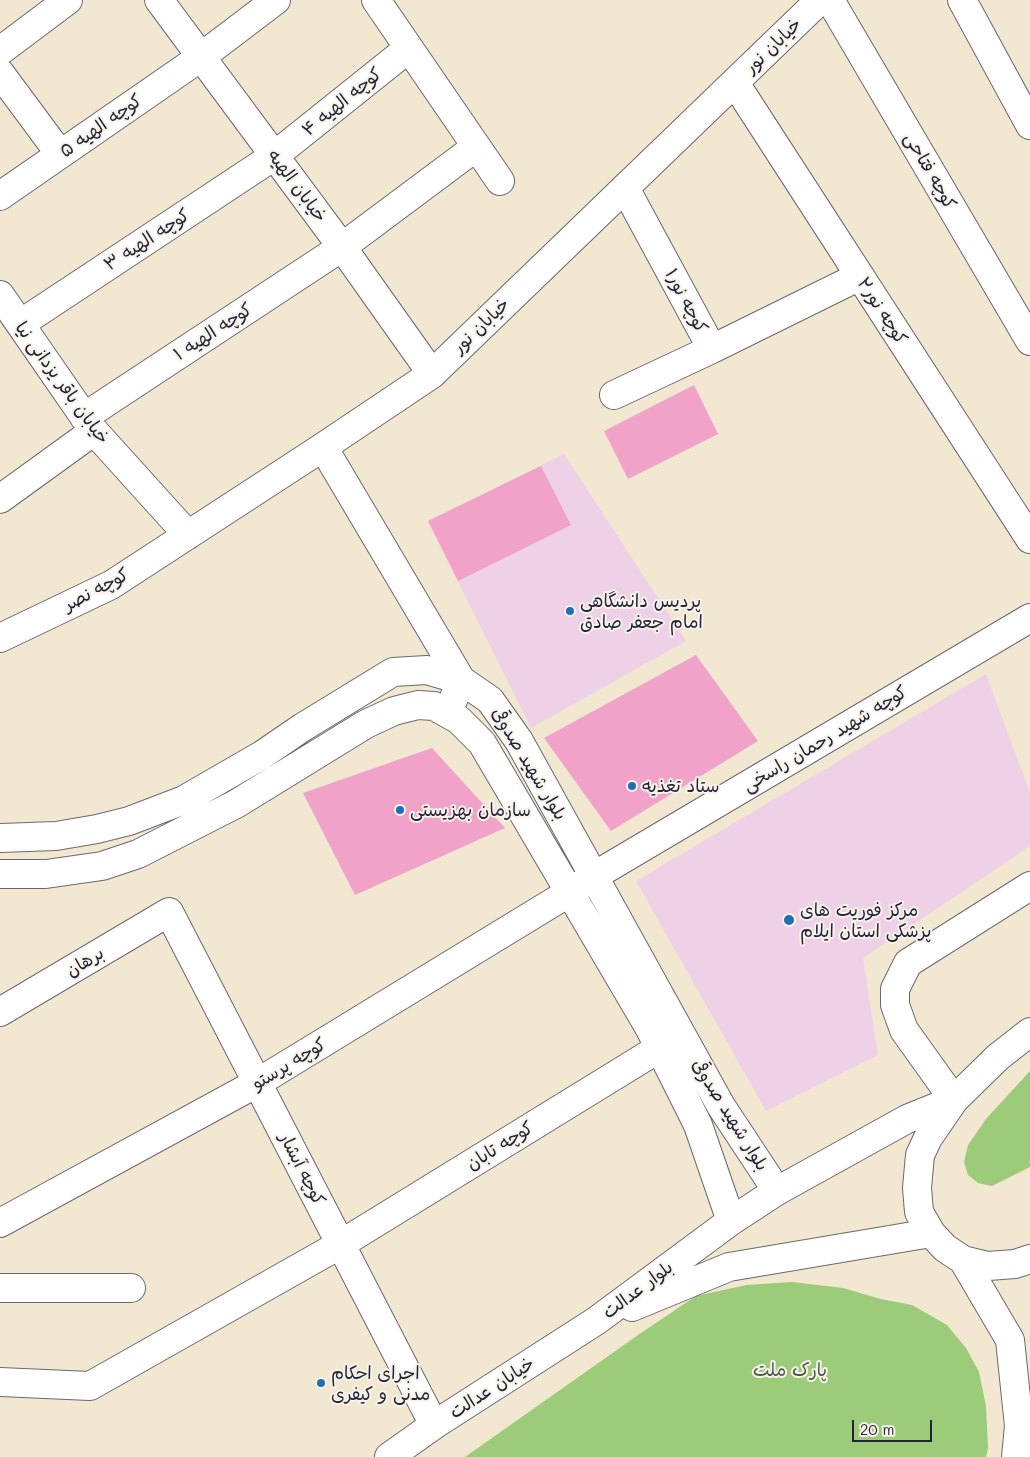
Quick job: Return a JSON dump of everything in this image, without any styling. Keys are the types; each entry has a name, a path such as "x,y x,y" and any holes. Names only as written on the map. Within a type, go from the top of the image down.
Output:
{"street":[{"path":"0,50 68,0"},
{"name":"خیابان الهیه","path":"159,0 342,247 432,374"},
{"name":"کوچه الهیه ۵","path":"0,196 201,57 276,0"},
{"path":"376,0 500,180"},
{"name":"خیابان نور","path":"323,447 432,374 820,0"},
{"name":"کوچه فتاحی","path":"830,0 1030,342"},
{"path":"962,0 1030,125"},
{"name":"کوچه الهیه ۴","path":"274,156 409,48"},
{"path":"0,72 60,154"},
{"name":"کوچه نور۲","path":"735,83 1030,539"},
{"name":"کوچه الهیه ۱","path":"0,499 89,424 342,247 476,147"},
{"name":"کوچه الهیه ۳","path":"20,324 274,156"},
{"name":"کوچه نور۱","path":"625,188 712,349 860,276"},
{"name":"خیابان باقر یزدانی نیا","path":"0,295 89,424 188,535"},
{"path":"614,395 712,349"},
{"path":"323,447 460,680 448,713"},
{"name":"کوچه نصر","path":"0,638 111,585 323,447"},
{"name":"کوچه شهید رحمان راسخی","path":"570,892 1030,618"},
{"name":"بلوار شهید صدوقی","path":"0,838 56,836 97,829 129,821 184,800 262,755 303,727 393,672 427,670 460,680 490,700 519,741 594,876 670,1041 730,1221"},
{"name":"بلوار شهید صدوقی","path":"0,874 46,874 102,866 138,854 236,804 366,724 394,711 418,705 434,706 459,720 482,743 570,892 670,1041 720,1106 777,1191"},
{"path":"954,1100 904,1030 896,1005 898,982 908,963 1030,886"},
{"name":"کوچه پرستو","path":"0,1223 258,1083 570,892"},
{"name":"کوچه آبشار","path":"169,912 434,1425"},
{"name":"برهان","path":"0,1012 169,912"},
{"path":"1030,1032 998,1057 954,1100 928,1138 920,1155 917,1188 919,1212 931,1233 945,1248 963,1260 988,1266 1015,1264 1030,1259"},
{"name":"کوچه تابان","path":"0,1382 90,1386 341,1244 670,1041"},
{"name":"بلوار عدالت","path":"596,1321 730,1221 777,1191 907,1119 954,1100"},
{"name":"بلوار عدالت","path":"596,1321 729,1268 931,1233"},
{"path":"963,1260 1010,1340 1019,1426 1016,1457"},
{"path":"0,1288 131,1288"},
{"name":"خیابان عدالت","path":"389,1457 434,1425 596,1321"},
{"path":"1016,1457 1030,1413"}],"shaded area":[{"name":"پردیس دانشگاهی امام جعفر صادق","path":"564,454 686,641 531,728 428,521"},
{"name":"مرکز فوریت های پزشکی استان ایلام","path":"986,674 1030,793 1030,846 863,958 878,1055 766,1111 636,881"}],"green space":[{"path":"1030,1071 1030,1167 992,1186 978,1183 968,1175 964,1162 968,1145 986,1119"},
{"name":"پارک ملت","path":"792,1282 843,1288 881,1299 912,1305 947,1325 966,1348 979,1372 986,1406 988,1448 986,1457 465,1457 696,1296 746,1285"}],"building":[{"path":"694,385 718,434 628,479 604,431"},
{"path":"541,466 571,525 458,581 428,521"},
{"name":"ستاد تغذیه","path":"696,655 758,741 611,831 544,738"},
{"name":"سازمان بهزیستی","path":"432,748 505,828 355,895 303,793"}],"place":[{"name":"پردیس دانشگاهی امام جعفر صادق","path":"570,611"},
{"name":"ستاد تغذیه","path":"632,786"},
{"name":"سازمان بهزیستی","path":"400,810"},
{"name":"مرکز فوریت های پزشکی استان ایلام","path":"789,920"},
{"name":"اجرای احکام مدنی و کیفری","path":"321,1383"}]}
